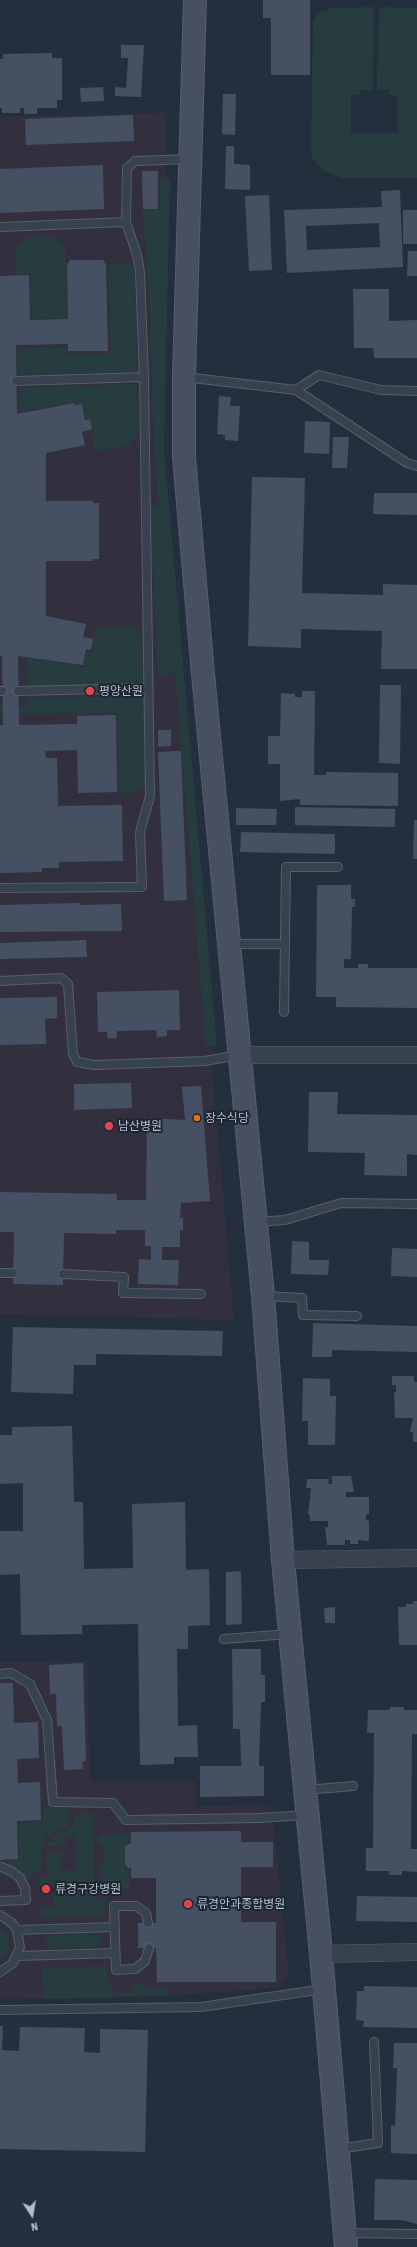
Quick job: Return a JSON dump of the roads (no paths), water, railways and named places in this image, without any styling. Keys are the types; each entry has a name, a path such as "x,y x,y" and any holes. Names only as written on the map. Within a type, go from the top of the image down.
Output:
{"street":[{"path":"195,0 192,159 184,376 184,457 202,674 264,1296 283,1560 321,1954 346,2240"},
{"path":"241,1055 417,1055"},
{"path":"283,1560 417,1558"},
{"path":"321,1954 417,1952"}],"lane":[{"path":"0,888 142,887 140,832 150,796 144,377 140,272 138,255 126,222 127,168 135,161 192,159"},
{"path":"0,226 126,222"},
{"path":"296,390 319,375 381,390 417,391"},
{"path":"184,376 296,390 407,463 417,466"},
{"path":"16,381 144,377"},
{"path":"18,690 148,688"},
{"path":"284,1012 286,867 338,867"},
{"path":"230,944 285,944"},
{"path":"0,981 62,978 68,984 73,1054 77,1062 94,1066 205,1061 241,1055"},
{"path":"257,1222 286,1220 341,1203 417,1204"},
{"path":"0,1273 13,1273"},
{"path":"63,1274 124,1277 123,1292 201,1294"},
{"path":"264,1296 302,1298 303,1315 357,1316"},
{"path":"224,1639 290,1634"},
{"path":"0,1674 11,1673 30,1684 47,1720 53,1802 113,1803 126,1820 259,1818 307,1815"},
{"path":"304,1790 353,1786"},
{"path":"0,1901 26,1900 25,1888 20,1878 11,1871 1,1867"},
{"path":"148,1923 146,1913 136,1906 114,1906 116,1970 135,1969 145,1960 149,1948"},
{"path":"0,1915 12,1923 17,1930 20,1943 18,1956 13,1963 0,1972"},
{"path":"17,1930 115,1927"},
{"path":"18,1956 115,1953"},
{"path":"0,2010 201,2008 324,1989"},
{"path":"337,2149 378,2143 374,2042"},
{"path":"346,2240 417,2234"}],"place":[{"name":"평양산원","path":"90,691"},
{"name":"장수식당","path":"197,1118"},
{"name":"남산병원","path":"109,1126"},
{"name":"류경구강병원","path":"46,1889"},
{"name":"류경안과종합병원","path":"188,1904"}]}
